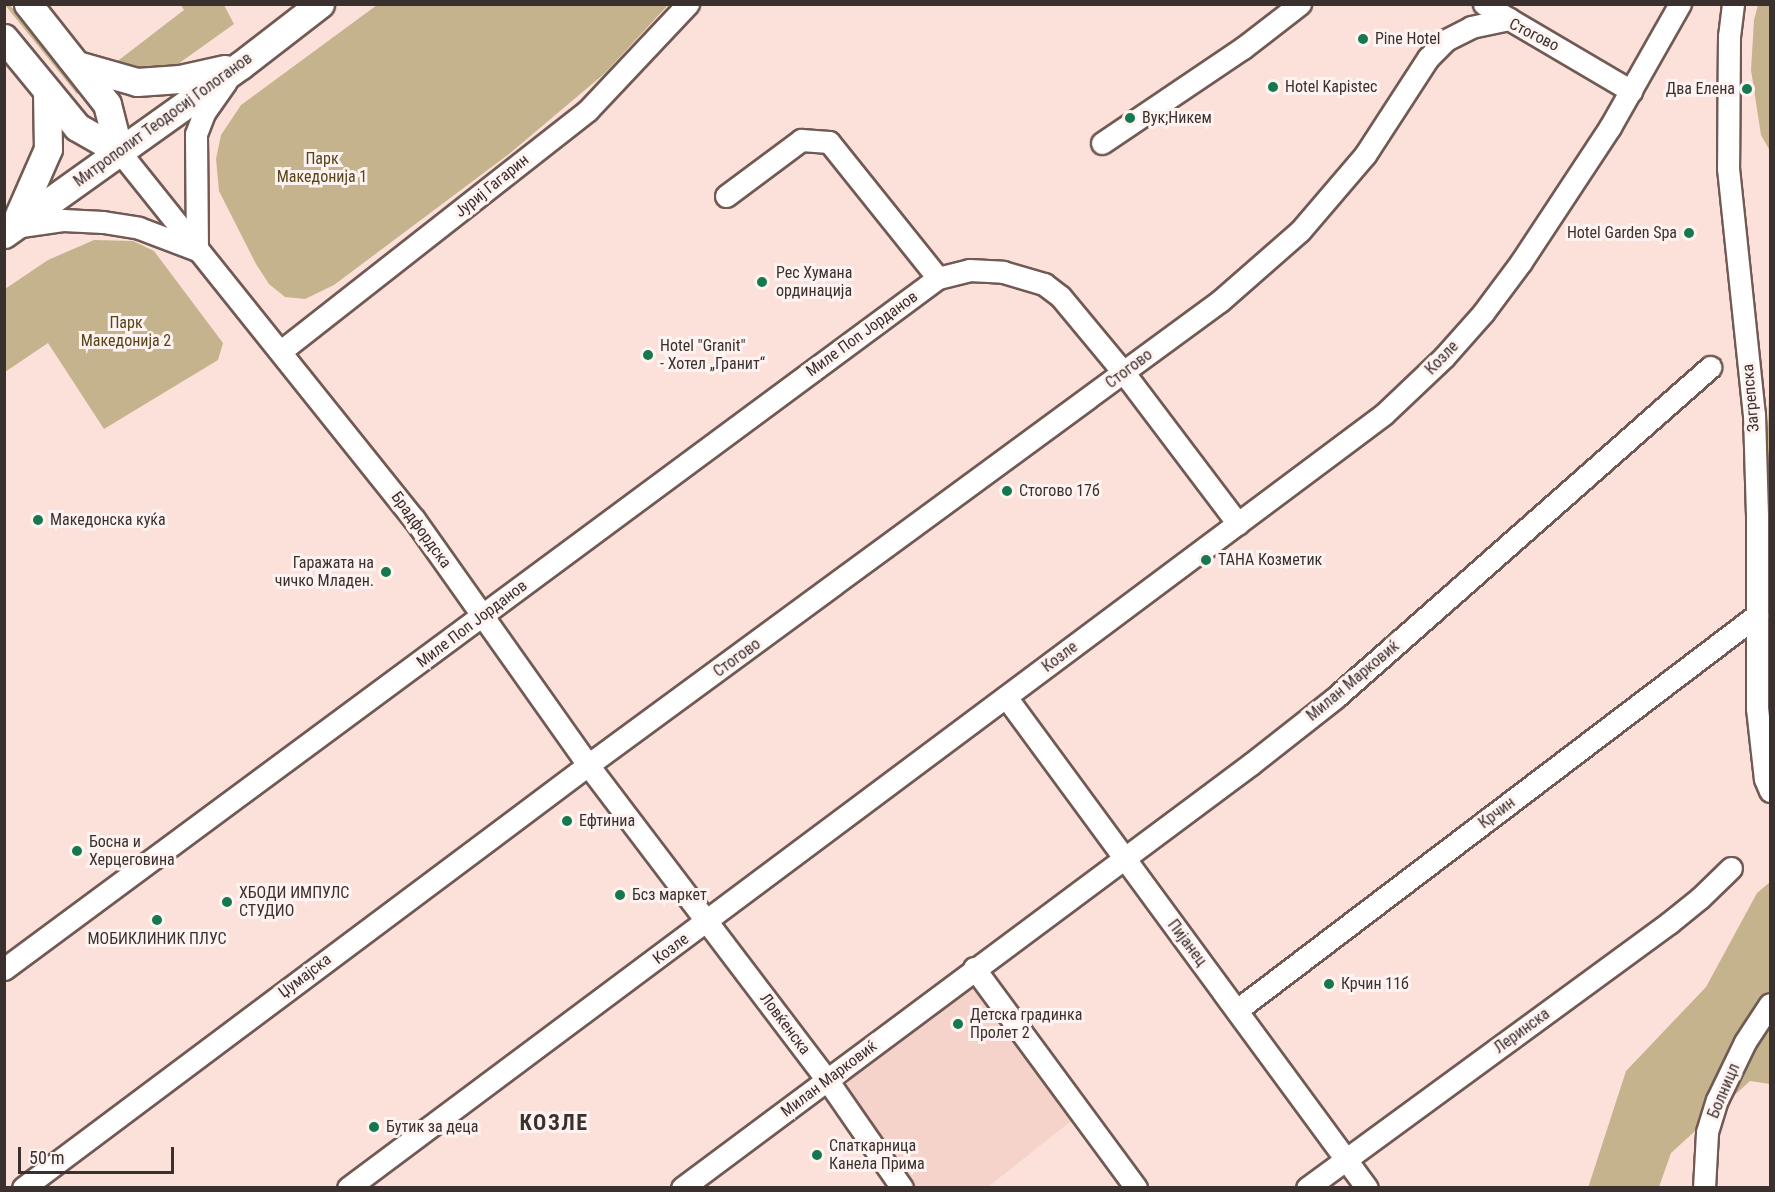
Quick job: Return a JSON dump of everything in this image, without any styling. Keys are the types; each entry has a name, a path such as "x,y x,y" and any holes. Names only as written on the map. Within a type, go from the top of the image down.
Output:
{"street":[{"path":"28,4 107,104 119,151"},
{"name":"Митрополит Теодосиј Гологанов","path":"9,230 241,65 320,4"},
{"name":"Јуриј Гагарин","path":"281,351 588,110 688,4"},
{"path":"1102,143 1243,48 1276,12 1299,4"},
{"path":"1484,4 1509,19"},
{"name":"Козле","path":"348,1188 1384,414 1444,357 1483,313 1521,262 1631,91 1680,4"},
{"name":"Загрепска","path":"1733,4 1730,35 1728,168 1754,414 1759,728 1765,779 1770,791"},
{"name":"Стогово","path":"588,765 1220,301 1300,231 1365,155 1428,58 1446,40 1471,27 1509,19 1631,91"},
{"path":"4,38 77,127 119,151"},
{"path":"77,65 136,82 180,79 241,65"},
{"path":"9,230 63,220 103,222 139,228 197,250 196,134 211,101 241,65"},
{"path":"9,230 48,149 47,91"},
{"path":"726,196 801,140 829,142 938,278"},
{"name":"Брадфордска","path":"119,151 371,462 484,615 588,765 707,922"},
{"name":"Миле Поп Јорданов","path":"4,969 938,278 969,270 1003,272 1044,284 1060,296 1124,373 1238,524"},
{"name":"Милан Марковиќ","path":"682,1188 828,1081 974,968 1251,764 1336,696 1710,367"},
{"name":"Крчин","path":"1238,1010 1757,615"},
{"name":"Пијанец","path":"1006,697 1367,1188"},
{"name":"Џумајска","path":"23,1188 588,765"},
{"name":"Леринска","path":"1307,1188 1669,923 1700,898 1731,868"},
{"name":"Ловќенска","path":"707,922 828,1081 902,1188"},
{"path":"974,968 1136,1188"},
{"name":"Болницл","path":"1704,1188 1707,1132 1717,1100 1745,1042 1770,1004"}],"shaded area":[{"name":"Детска градинка Пролет 2","path":"974,968 1080,1114 988,1187 902,1187 828,1081"}],"green space":[{"path":"5,5 10,5 81,91 77,94"},
{"path":"181,5 224,5 234,24 178,64 149,69 115,63 184,10"},
{"name":"Парк Македонија 1","path":"377,5 668,5 604,74 509,154 334,285 305,299 285,297 269,284 256,264 219,191 216,159 221,135 241,105"},
{"path":"1758,5 1770,5 1770,151 1761,135 1751,70 1754,20"},
{"name":"Парк Македонија 2","path":"94,240 133,241 154,251 223,343 218,360 104,429 48,343 5,372 5,289 48,260"},
{"path":"1770,352 1770,732 1764,693 1763,624"},
{"path":"1770,882 1770,1084 1750,1081 1671,1153 1659,1187 1588,1188 1626,1071 1706,987 1757,893"}],"place":[{"name":"Pine Hotel","path":"1363,39"},
{"name":"Hotel Kapistec","path":"1273,87"},
{"name":"Два Елена","path":"1747,89"},
{"name":"Вук;Никем","path":"1130,118"},
{"name":"Hotel Garden Spa","path":"1689,233"},
{"name":"Рес Хумана ординација","path":"762,282"},
{"name":"Hotel \"Granit\" - Хотел „Гранит“","path":"648,355"},
{"name":"Стогово 17б","path":"1007,491"},
{"name":"Македонска куќа","path":"38,520"},
{"name":"ТАНА Козметик","path":"1206,560"},
{"name":"Гаражата на чичко Младен.","path":"386,572"},
{"name":"Ефтиниа","path":"567,821"},
{"name":"Босна и Херцеговина","path":"77,851"},
{"name":"Бсз маркет","path":"620,895"},
{"name":"ХБОДИ ИМПУЛС СТУДИО","path":"227,902"},
{"name":"МОБИКЛИНИК ПЛУС","path":"157,920"},
{"name":"Крчин 11б","path":"1329,984"},
{"name":"Детска градинка Пролет 2","path":"958,1024"},
{"name":"Бутик за деца","path":"374,1127"},
{"name":"Спаткарница Канела Прима","path":"817,1155"}],"district":[{"name":"КОЗЛЕ","path":"554,1123"}]}
